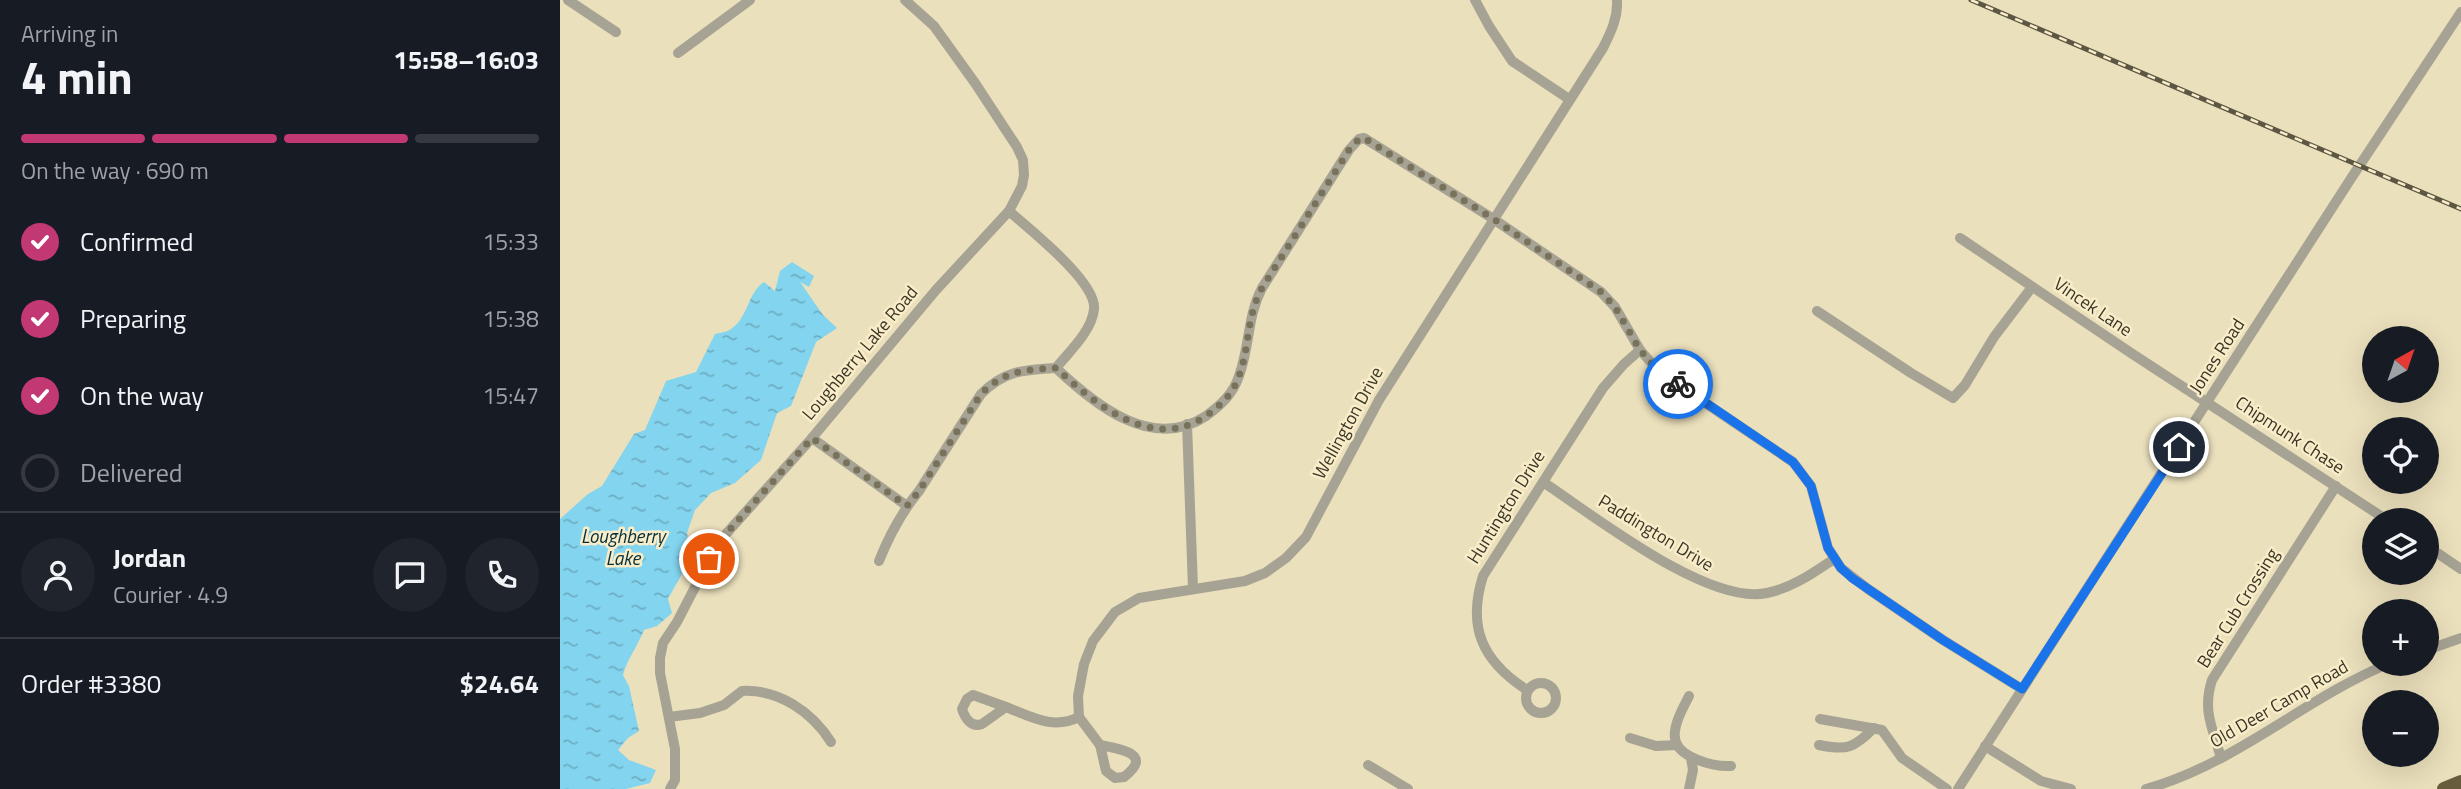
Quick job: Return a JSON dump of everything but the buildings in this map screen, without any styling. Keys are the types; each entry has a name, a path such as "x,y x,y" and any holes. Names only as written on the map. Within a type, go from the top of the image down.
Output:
{"highway":[{"path":"2444,789 2461,782"}],"street":[{"path":"568,0 616,33"},
{"path":"678,53 750,0"},
{"name":"Loughberry Lake Road","path":"670,789 675,780 676,766 660,673 663,643 725,535 1017,200 1024,174 1023,160 1017,148 934,26 905,0"},
{"path":"1475,0 1512,61 1569,99"},
{"name":"Wellington Drive","path":"1079,717 1078,696 1084,664 1093,641 1115,612 1139,598 1231,584 1265,573 1286,558 1306,537 1379,400 1609,36 1618,12 1617,0"},
{"name":"Jones Road","path":"1958,789 2461,12"},
{"path":"879,561 888,538 907,506 981,394 994,381 1010,373 1056,368 1085,395 1130,421 1164,430 1201,419 1217,408 1232,391 1242,367 1251,311 1262,288 1349,150 1359,139 1364,138 1373,141 1492,218 1601,292 1615,307 1640,350 1655,367 1793,462 1811,486 1828,548 1834,559 1852,578 2022,689"},
{"path":"1009,211 1075,271 1088,288 1094,303 1091,320 1056,368"},
{"name":"Vincek Lane","path":"1960,238 2208,402"},
{"path":"1817,311 1953,398 1965,385 1994,337 2032,287"},
{"name":"Huntington Drive","path":"1527,690 1490,658 1478,629 1476,605 1483,576 1603,388 1640,350"},
{"name":"Chipmunk Chase","path":"2208,402 2369,508"},
{"path":"1187,424 1193,589"},
{"path":"812,438 907,506"},
{"name":"Paddington Drive","path":"1543,482 1674,567 1702,583 1725,591 1755,594 1783,589 1834,559"},
{"name":"Bear Cub Crossing","path":"2221,758 2207,710 2207,697 2212,680 2336,486"},
{"path":"2439,554 2461,569"},
{"path":"2439,646 2461,638"},
{"name":"Old Deer Camp Road","path":"2147,789 2245,747 2362,675"},
{"path":"668,717 700,713 724,705 742,691 769,693 790,701 815,722 831,742"},
{"path":"1689,696 1674,736 1676,745 1691,758 1731,766"},
{"path":"1006,707 1053,724 1067,723 1079,717 1100,745"},
{"path":"1819,719 1874,728 1886,733 1902,758 1940,787"},
{"path":"1819,744 1847,748 1857,744 1874,728"},
{"path":"1630,738 1656,746 1676,745"},
{"path":"1985,746 2040,780 2071,789"},
{"path":"1689,789 1693,771 1691,758"},
{"path":"1368,765 1408,789"}],"water":[{"name":"Loughberry Lake","path":"792,262 814,276 809,287 800,282 823,315 837,328 816,342 791,406 777,413 761,460 735,483 711,493 695,510 687,533 690,552 683,572 668,599 672,613 657,626 644,630 625,669 623,675 629,686 639,731 628,738 618,750 629,760 656,770 650,783 626,789 560,789 560,519 588,494 602,486 634,434 645,430 666,381 696,372 715,334 728,331 737,324 754,292 764,282 775,291 780,271"}],"railway":[{"path":"1971,0 2461,209"}],"way so far":[{"path":"709,559 725,535 812,438 907,506 981,394 994,381 1010,373 1056,368 1085,395 1114,413 1144,426 1164,430 1201,419 1225,401 1239,376 1251,311 1262,288 1349,150 1354,143 1364,138 1373,141 1492,218 1601,292 1615,307 1640,350 1655,367 1678,384"}],"route":[{"path":"1678,384 1793,462 1811,486 1828,548 1841,568 1852,578 1943,640 2022,689 2179,447"}]}
